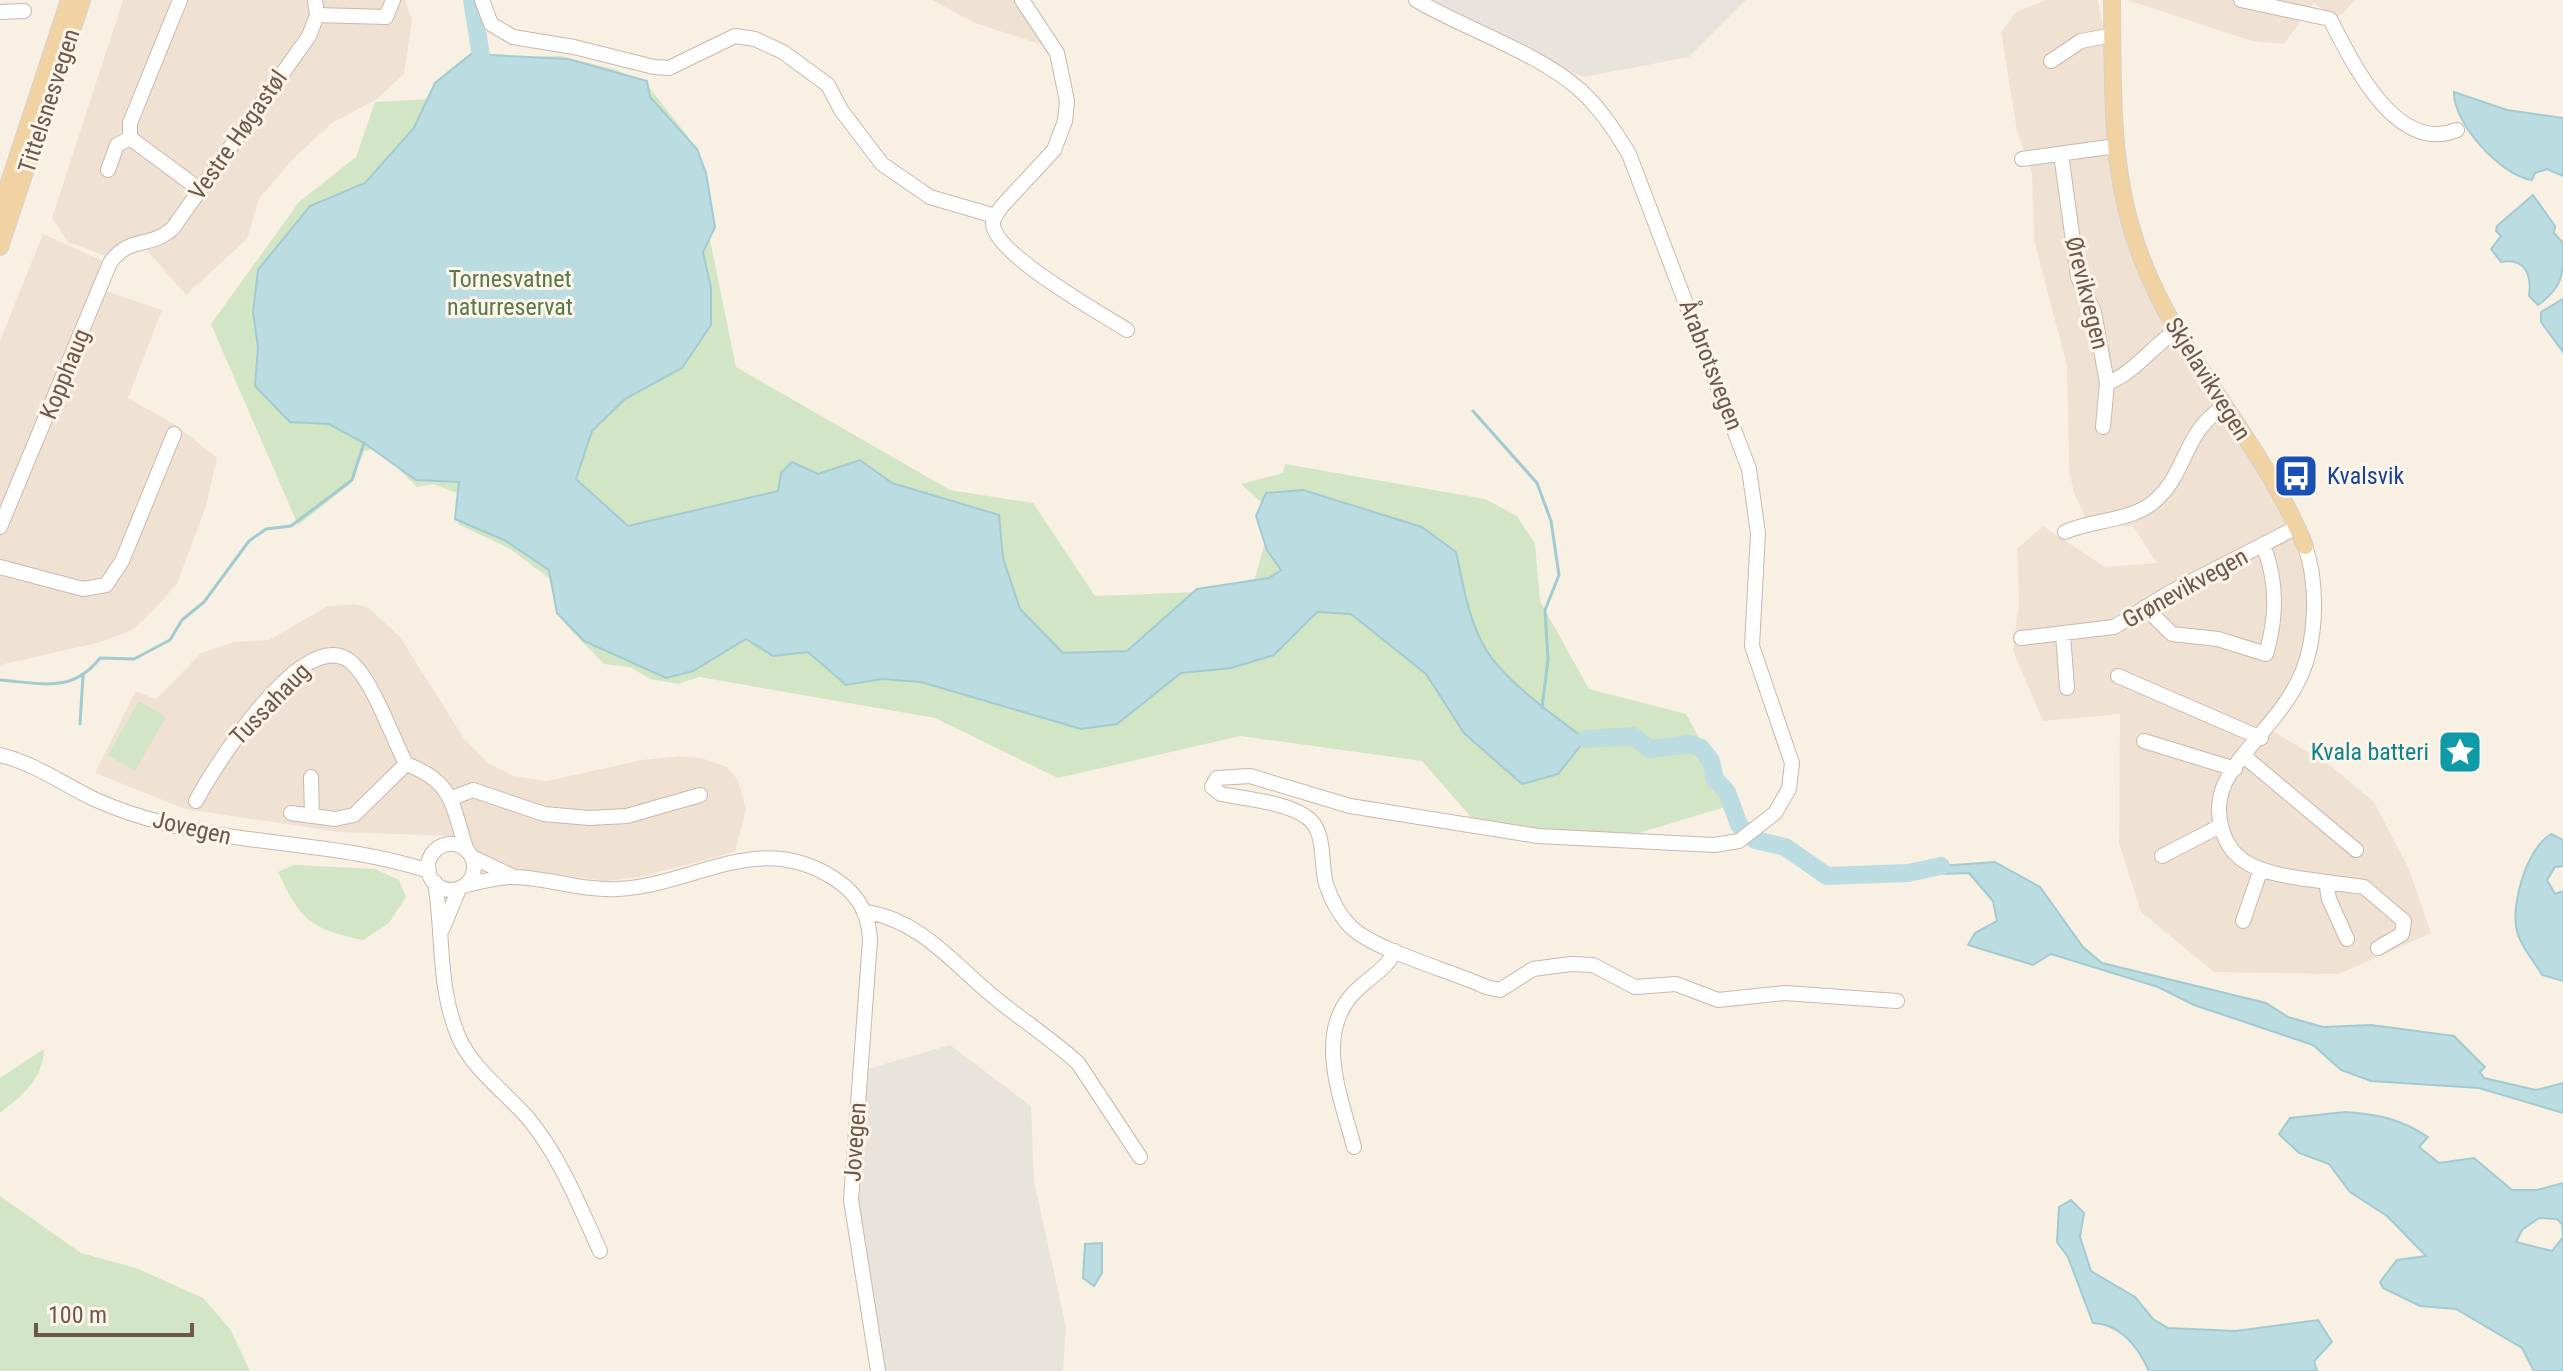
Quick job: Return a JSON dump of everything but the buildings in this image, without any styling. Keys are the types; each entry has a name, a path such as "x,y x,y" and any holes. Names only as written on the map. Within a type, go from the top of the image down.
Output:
{"main road":[{"name":"Tittelsnesvegen","path":"0,210 69,0"},
{"name":"Tittelsnesvegen","path":"0,247 82,0"},
{"name":"Skjelavikvegen","path":"2112,0 2116,146 2136,244 2177,330 2281,493 2305,546"}],"street":[{"path":"130,138 130,123 180,0"},
{"name":"Vestre Høgastøl","path":"147,241 165,236 173,228 309,36 316,8 386,17 393,0"},
{"path":"482,0 491,24 513,37 574,47 654,67 669,68 735,36 755,39 812,71 828,85 841,110 882,164 930,197 995,216"},
{"path":"1022,0 1060,61 1067,101 1065,121 1060,139 1046,161 995,216 993,223 998,236 1052,284 1127,330"},
{"name":"Årabrotsvegen","path":"1395,951 1351,927 1336,907 1326,884 1319,836 1310,819 1294,811 1221,794 1214,791 1213,782 1225,776 1250,776 1350,806 1538,836 1714,845 1739,841 1755,831 1783,802 1792,763 1752,646 1757,570 1756,501 1737,433 1643,185 1614,128 1580,89 1545,67 1416,0"},
{"path":"2241,0 2330,19 2353,64 2392,115 2420,132 2443,136 2457,130"},
{"path":"0,12 24,11"},
{"path":"2051,61 2081,41 2113,35"},
{"path":"108,170 117,145 130,138"},
{"path":"130,138 199,189"},
{"path":"2022,159 2116,146"},
{"name":"Ørevikvegen","path":"2061,154 2078,277 2094,312 2107,383 2103,427"},
{"name":"Kopphaug","path":"0,527 110,263 122,247 147,241"},
{"name":"Ørevikvegen","path":"2107,383 2124,377 2158,342 2177,330"},
{"path":"2065,532 2100,524 2156,501 2168,487 2194,434 2225,406"},
{"path":"0,567 83,589 106,585 122,561 174,434"},
{"name":"Grønevikvegen","path":"2021,638 2114,627 2145,607 2297,527"},
{"path":"2145,607 2172,634 2218,639 2266,654 2275,602 2271,569 2263,545"},
{"name":"Skjelavikvegen","path":"2220,826 2221,796 2303,671 2310,641 2312,566 2305,546"},
{"path":"2063,634 2067,688"},
{"name":"Tussahaug","path":"196,801 240,730 298,668 317,655 342,656 354,664 406,764"},
{"path":"2118,676 2261,738"},
{"path":"2144,741 2240,763 2356,850"},
{"name":"Jovegen","path":"0,755 34,767 97,800 162,823 209,834 434,864"},
{"path":"291,813 344,819 354,815 406,764 431,774 454,805 474,872 462,887 441,934"},
{"path":"311,777 312,815"},
{"path":"600,1251 546,1143 461,1042 447,1005 440,970 441,934 434,864 454,805 473,790 544,814 589,818 627,816 700,795"},
{"path":"2162,856 2220,826 2238,856 2261,869 2360,886 2404,921 2402,934 2378,948"},
{"path":"434,864 455,845 512,877"},
{"path":"434,864 446,889 512,877 615,889 651,884 734,860 768,857 822,871 852,893 866,912 897,922 936,944 999,1001 1078,1063 1140,1157"},
{"path":"2243,921 2261,869"},
{"path":"2326,882 2347,939"},
{"name":"Jovegen","path":"866,912 870,940 851,1200 878,1371"},
{"path":"1354,1147 1333,1054 1334,1027 1352,994 1390,961 1395,951 1500,990 1533,969 1571,964 1593,965 1635,987 1676,984 1718,1000 1785,993 1854,995 1897,1001"}],"shaded area":[{"path":"123,0 405,0 412,20 404,74 377,99 332,123 294,158 259,199 247,239 186,295 144,247 124,248 106,256 68,242 52,218"},
{"path":"932,0 1026,0 1049,47 975,23"},
{"path":"1425,0 1746,0 1689,57 1584,77 1509,48"},
{"path":"2046,0 2098,0 2122,137 2123,166 2145,267 2305,546 2312,638 2268,728 2332,767 2374,802 2409,869 2431,933 2339,974 2214,972 2141,912 2119,843 2120,714 2043,721 2013,651 2019,602 2017,549 2043,526 2105,567 2157,563 2133,526 2090,526 2074,493 2069,470 2067,366 2034,240 2032,172 2017,131 2001,32 2016,12"},
{"path":"2127,0 2354,0 2343,14 2334,18 2314,3 2284,44 2252,41"},
{"path":"43,234 112,265 103,290 162,310 128,398 176,425 217,458 206,506 177,584 144,620 131,631 97,643 0,665 0,341"},
{"path":"356,604 369,608 400,637 463,737 488,763 514,776 547,781 642,760 680,756 701,758 727,767 738,780 746,809 735,852 639,877 606,881 508,868 488,861 454,836 338,832 185,809 95,773 136,691 156,699 201,653 234,642 269,640 328,606"},
{"path":"950,1045 1031,1106 1034,1181 1066,1327 1063,1371 878,1371 851,1228 864,1070"}],"green space":[{"name":"Tornesvatnet naturreservat","path":"560,56 617,70 649,87 689,138 736,367 950,490 1033,503 1095,596 1252,590 1278,493 1266,493 1262,503 1241,484 1283,473 1285,464 1485,499 1517,516 1535,544 1540,601 1589,689 1686,714 1735,804 1622,838 1543,834 1471,817 1422,761 1240,736 1058,778 935,718 699,677 678,684 650,679 630,667 604,664 566,625 549,578 510,549 458,524 462,495 433,484 417,487 378,449 364,451 349,485 298,525 211,324 299,202 356,157 375,102 431,99 476,58"},
{"path":"139,701 166,717 135,771 108,755"},
{"path":"294,865 375,869 399,880 406,897 389,923 363,940 331,932 310,920 294,902 278,872"},
{"path":"44,1049 35,1078 0,1113 0,1078"},
{"path":"0,1196 81,1253 136,1268 203,1298 230,1329 250,1371 0,1371"}],"water":[{"name":"Tornesvatnet naturreservat","path":"471,54 568,59 647,81 650,97 697,149 706,173 715,227 703,252 711,288 711,325 682,368 625,399 592,431 576,479 628,526 778,491 781,473 792,462 818,474 860,460 892,483 999,515 1003,558 1020,609 1063,653 1127,651 1197,589 1269,578 1281,570 1267,550 1256,516 1266,493 1303,490 1422,527 1456,552 1474,625 1493,660 1531,698 1586,739 1558,774 1522,784 1464,733 1426,674 1351,614 1317,612 1274,655 1231,668 1181,673 1117,724 1081,729 921,682 882,679 846,685 808,652 773,656 746,639 693,671 666,678 584,641 557,613 549,570 504,540 455,519 459,482 416,480 364,443 329,424 290,422 255,386 258,347 253,312 258,270 310,206 365,183 414,128 435,83"},
{"path":"2454,92 2507,110 2563,118 2563,176 2547,169 2535,173 2532,180 2493,159 2461,118"},
{"path":"2533,195 2563,243 2560,280 2538,305 2529,296 2525,269 2516,262 2501,262 2491,249 2501,236 2496,231 2497,226"},
{"path":"2563,299 2563,352 2541,322 2541,312"},
{"path":"2551,834 2563,840 2563,866 2555,867 2547,880 2555,894 2563,891 2563,981 2542,975 2521,942 2515,920 2522,878 2535,851"},
{"path":"1995,862 2040,887 2083,947 2102,963 2266,1003 2288,1017 2323,1027 2371,1025 2454,1036 2485,1067 2480,1072 2484,1078 2536,1090 2563,1083 2563,1113 2479,1088 2371,1081 2341,1070 2313,1045 2194,1005 2158,987 2051,954 2033,965 1968,945 1975,933 1997,921 1993,901 1969,873 1942,874 1941,866"},
{"path":"2345,1112 2378,1116 2428,1137 2419,1147 2439,1163 2474,1158 2512,1190 2537,1190 2563,1183 2563,1237 2563,1371 2534,1371 2522,1348 2456,1309 2420,1306 2383,1288 2380,1282 2397,1260 2426,1256 2387,1216 2350,1192 2329,1164 2299,1153 2279,1134 2290,1118","holes":["2539,1218 2557,1219 2562,1224 2563,1237 2552,1251 2516,1242 2522,1230"]},
{"path":"2071,1200 2084,1213 2080,1237 2091,1271 2135,1297 2153,1319 2168,1328 2236,1331 2318,1320 2332,1342 2314,1361 2317,1371 2149,1371 2140,1354 2120,1332 2093,1323 2068,1257 2057,1242 2059,1207"},
{"path":"1102,1243 1102,1273 1094,1286 1083,1278 1085,1244"}],"waterway":[{"path":"472,0 481,56"},
{"path":"1473,411 1537,483 1551,521 1559,575 1545,610 1548,659 1542,708"},
{"path":"0,680 42,684 67,682 78,677 100,658 134,659 170,640 182,620 204,602 249,541 266,529 291,526 352,480 364,443"},
{"path":"80,724 83,676"},
{"path":"1586,739 1633,736 1650,749 1690,744 1701,748 1711,761 1715,779 1727,792 1739,825 1755,840 1785,847 1827,876 1908,873 1941,866"}],"place":[{"name":"Kvalsvik","path":"2296,476"},
{"name":"Kvala batteri","path":"2460,752"}]}
